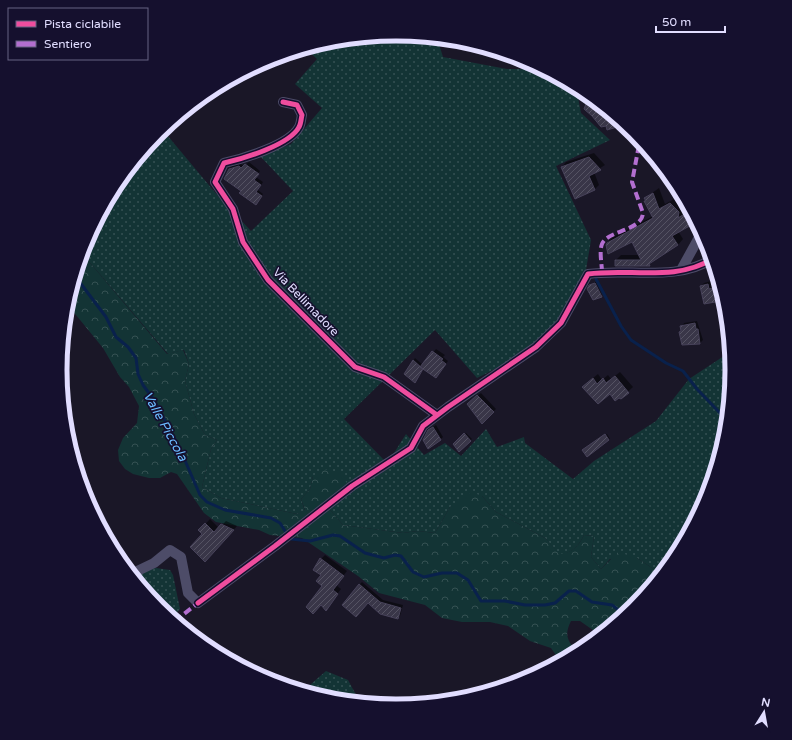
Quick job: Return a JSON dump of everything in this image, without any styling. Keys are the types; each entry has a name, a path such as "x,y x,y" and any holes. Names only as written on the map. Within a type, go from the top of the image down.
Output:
{"street":[{"name":"Via Bellimadore","path":"284,102 297,105 302,115 299,128 281,143 244,158 224,163 215,182 233,209 243,242 268,280 355,367 384,377 437,415"},
{"path":"681,270 698,239"},
{"path":"136,571 154,563 170,550 181,557 188,593 198,603 352,486 411,448 422,426 536,347 561,323 588,274 602,272 651,273 681,270 708,264"}],"green space":[{"path":"396,41 439,44 443,57 507,69 523,69 523,66 542,75 578,95 581,113 610,140 556,166 591,240 583,288 543,346 477,378 435,330 344,419 384,460 394,453 406,434 424,455 445,443 461,456 486,429 497,447 524,437 525,443 573,479 594,461 656,421 689,379 724,356 725,370 722,413 719,434 708,476 681,535 656,571 637,558 610,559 601,569 591,557 594,536 584,535 580,543 575,548 560,555 545,538 496,512 482,496 450,507 435,533 418,531 403,533 343,525 325,504 313,476 310,489 301,499 305,511 297,514 221,498 202,487 211,449 217,440 205,435 194,414 185,381 189,364 184,350 168,354 86,258 101,224 122,187 166,134 213,190 251,231 293,191 260,156 291,144 322,108 295,84 317,59 310,52 353,44"},
{"path":"86,258 167,354 183,350 189,364 185,381 194,414 205,435 217,440 211,449 202,487 221,498 297,514 305,510 301,499 310,489 313,476 324,469 340,473 351,489 325,504 343,525 403,533 418,531 435,533 450,507 471,492 482,496 496,512 545,538 560,554 575,548 580,543 584,535 594,536 591,557 601,569 618,552 637,558 656,571 629,603 595,632 580,621 571,621 567,634 569,641 574,647 557,657 551,648 530,641 508,626 490,622 462,622 442,618 425,605 379,593 358,576 302,538 270,535 259,530 216,522 204,513 177,474 171,472 160,478 149,478 133,474 125,469 119,461 118,450 123,438 137,423 139,406 129,387 120,377 103,348 72,311"},
{"path":"156,568 170,570 173,575 180,609 176,614 163,603 137,572 144,569"},
{"path":"326,671 348,680 357,696 332,693 308,687"}],"building":[{"path":"587,102 617,127 607,130 606,126 601,127 584,109"},
{"path":"589,157 601,170 589,176 595,190 575,199 561,167"},
{"path":"245,164 259,174 254,180 261,185 256,192 262,196 256,205 239,193 241,191 224,179 229,169 239,166 241,168"},
{"path":"653,193 659,209 670,203 679,212 678,218 685,214 691,225 672,236 678,245 649,264 650,266 615,266 615,260 641,260 632,242 608,254 606,245 607,243 653,218 644,201 646,201 644,198"},
{"path":"595,283 602,297 593,300 587,289 589,285"},
{"path":"708,284 709,289 715,288 718,302 704,304 700,286"},
{"path":"695,323 696,329 698,329 700,344 682,345 679,332 681,331 680,326"},
{"path":"432,351 443,359 441,360 446,364 436,378 420,367"},
{"path":"413,360 423,369 415,383 404,374"},
{"path":"615,376 629,393 621,399 619,398 615,401 610,394 598,404 582,387 593,378 597,384 603,378 606,383"},
{"path":"477,395 494,412 482,424 467,404"},
{"path":"433,427 441,440 428,449 423,440 428,430"},
{"path":"464,433 471,441 459,452 453,444"},
{"path":"605,434 609,440 587,457 582,450"},
{"path":"205,523 214,532 221,524 234,530 205,562 190,547 202,534 198,530"},
{"path":"320,558 344,576 333,590 338,594 326,611 321,605 313,614 306,607 322,586 316,581 321,575 313,570"},
{"path":"359,584 380,602 401,608 398,619 380,614 368,603 356,617 342,605"}],"waterway":[{"path":"596,279 621,326 631,340 666,363 683,371 722,416"},
{"name":"Valle Piccola","path":"79,281 106,317 116,337 128,347 136,358 138,374 143,385 154,400 180,449 200,495 207,502 225,510 271,518 280,523 287,534"},
{"name":"Valle Piccola","path":"291,539 310,541 333,535 340,536 365,553 384,558 395,555 401,556 413,572 424,577 442,573 457,573 468,580 481,601 505,601 525,605 545,605 555,603 569,591 576,591 592,602 612,605 620,611"}],"marked path":[{"path":"602,272 601,247 605,239 637,223 641,219 643,213 632,182 638,148"},
{"path":"180,617 198,603"}],"cycle path":[{"path":"283,102 297,105 302,115 300,126 294,134 286,140 265,150 224,163 215,182 233,209 243,242 268,280 355,367 384,377 437,415"},
{"path":"198,603 352,486 411,448 423,426 448,407 536,347 561,323 588,274 619,272 667,272 683,270 698,266 707,262"}]}
